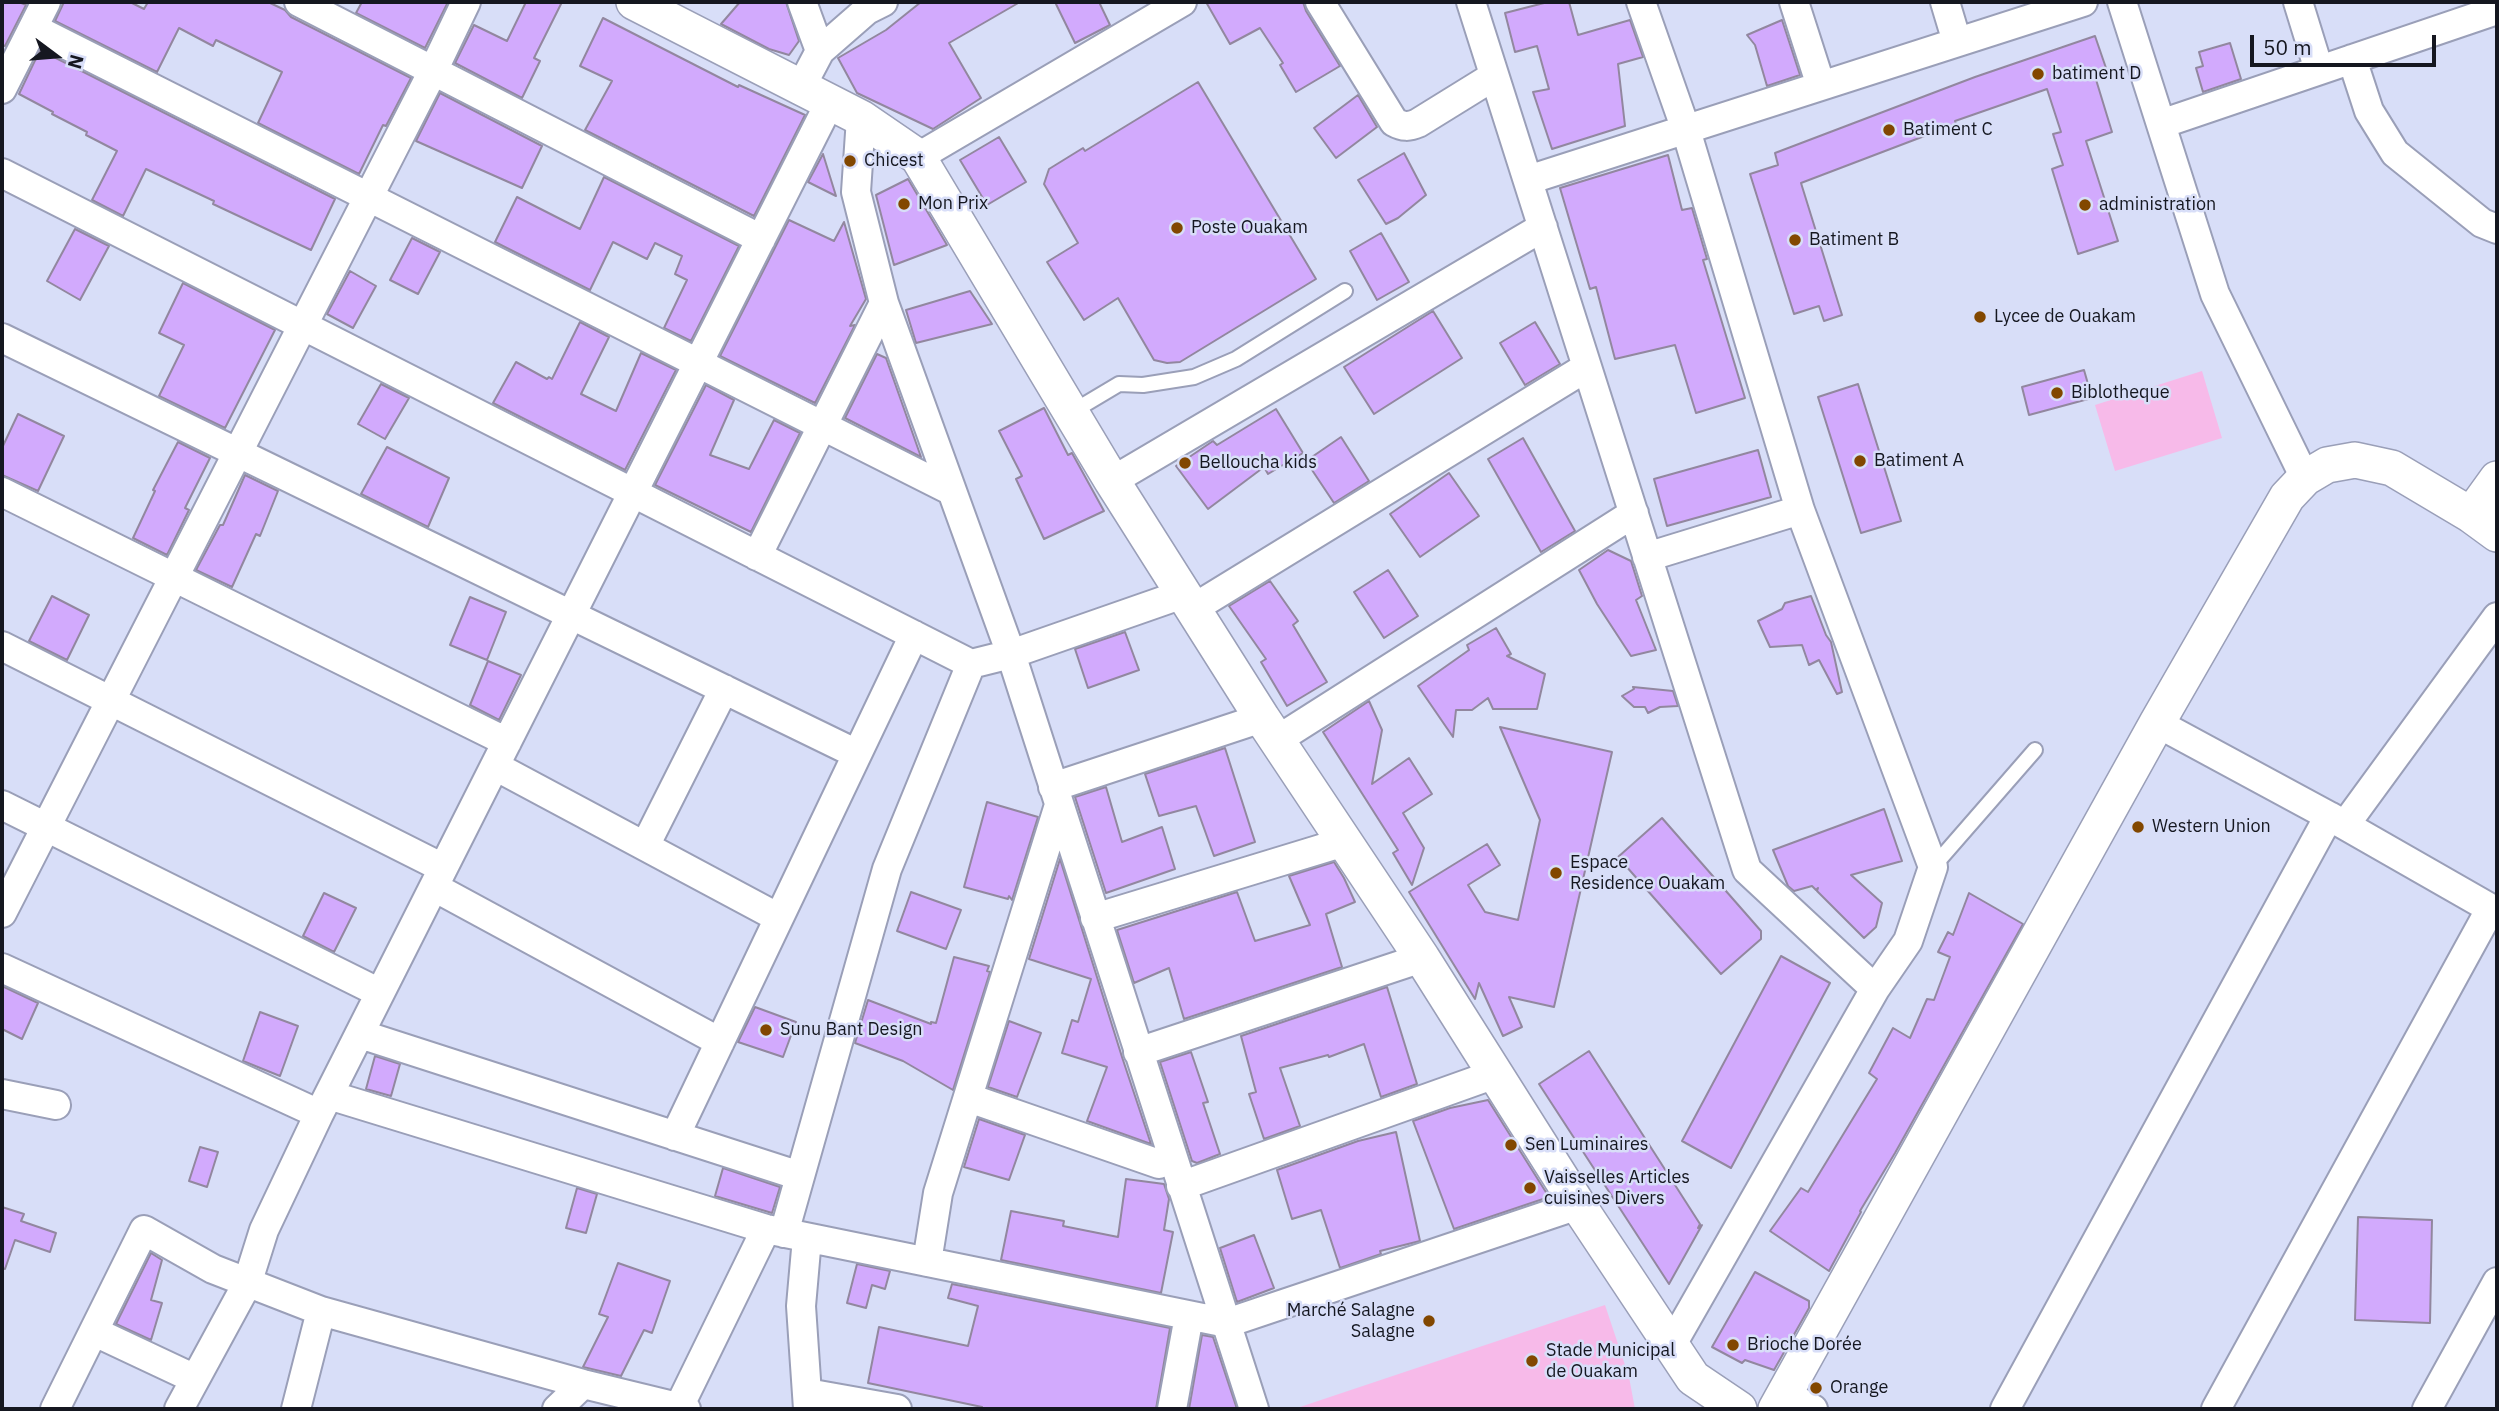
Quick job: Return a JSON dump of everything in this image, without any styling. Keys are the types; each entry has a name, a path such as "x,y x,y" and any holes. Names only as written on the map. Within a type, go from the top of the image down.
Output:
{"street":[{"path":"2,89 46,2"},
{"path":"299,2 761,239"},
{"path":"2,913 466,2"},
{"path":"634,2 861,118 918,157 1112,481 1270,729 1422,958 1578,1205 1693,1378 1739,1409"},
{"path":"179,1409 247,1284 264,1230 359,1034 761,239 815,95 820,51 802,2"},
{"path":"918,157 1152,10 1182,2"},
{"path":"1320,2 1394,122 1401,126 1418,123 1494,76"},
{"path":"1471,2 1747,870 1875,989"},
{"path":"1642,2 1686,130 1800,510 1933,867 1908,941 1875,989 1671,1346"},
{"path":"1794,2 1821,86"},
{"path":"1945,2 1957,42"},
{"path":"1528,180 2083,2"},
{"path":"2122,2 2215,294 2305,478"},
{"path":"2298,2 2319,70"},
{"path":"820,51 875,5"},
{"path":"2161,124 2495,7"},
{"path":"33,28 950,490"},
{"path":"2351,59 2369,111 2395,153 2482,223 2497,229"},
{"path":"861,118 856,192 884,303 1011,654 1254,1409"},
{"path":"2,173 971,664 1189,601 1587,367"},
{"path":"1112,481 1542,227"},
{"path":"757,556 884,303"},
{"path":"2,338 857,754"},
{"path":"1791,1404 2157,723 2287,497 2305,478 2327,465 2355,460 2392,468 2484,525 2497,479"},
{"path":"2,492 174,577 501,754 645,846 779,918"},
{"path":"1647,556 1800,510"},
{"path":"1056,796 1270,729 1634,513"},
{"path":"2005,1409 2337,820 2497,617"},
{"path":"675,1136 914,635"},
{"path":"2,646 111,701 439,878 720,1042"},
{"path":"55,1409 144,1230 213,1269 321,1311 583,1384 683,1408 786,1233 887,869 971,664"},
{"path":"645,846 724,689"},
{"path":"2157,723 2337,820 2494,910 2216,1409"},
{"path":"927,1262 939,1193 1056,796"},
{"path":"2,805 380,993"},
{"path":"1095,918 1344,842"},
{"path":"1138,1052 1422,958"},
{"path":"2,968 324,1105 786,1233 1227,1323 1578,1205"},
{"path":"359,1034 800,1176"},
{"path":"1181,1186 1495,1074"},
{"path":"2,1094 56,1105"},
{"path":"969,1098 1159,1164 1172,1157"},
{"path":"786,1233 801,1306 808,1401 897,1409"},
{"path":"2427,1409 2497,1282"},
{"path":"296,1409 321,1311"},
{"path":"1171,1409 1189,1316"},
{"path":"95,1332 195,1379"},
{"path":"557,1409 583,1384"}],"lane":[{"path":"1071,413 1119,384 1143,385 1194,377 1226,363 1345,291"},
{"path":"1933,867 2035,750"}],"shaded area":[{"path":"2202,371 2222,438 2115,471 2095,405"},
{"name":"Stade Municipal de Ouakam","path":"1605,1305 1629,1377 1635,1409 1294,1409"}],"building":[{"path":"2,2 19,2 26,5 5,46 2,45"},
{"path":"64,2 130,2 144,9 148,2 268,2 285,10 291,17 411,78 386,126 383,125 359,174 258,123 282,72 216,40 213,46 179,28 157,72 55,21"},
{"path":"362,2 448,2 425,48 356,13"},
{"path":"526,2 562,2 534,58 540,61 522,98 455,63 474,25 507,41"},
{"path":"740,2 786,2 799,41 789,55 769,49 721,24"},
{"path":"921,2 1020,2 949,43 981,98 933,129 857,93 838,58 886,30"},
{"path":"1055,2 1099,2 1110,25 1075,43"},
{"path":"1206,2 1303,2 1340,66 1296,92 1280,65 1283,63 1260,28 1230,44"},
{"path":"1548,2 1569,2 1578,35 1630,20 1643,57 1618,64 1625,126 1552,149 1533,92 1549,89 1537,46 1515,52 1505,13"},
{"path":"603,18 738,87 739,85 805,115 754,216 585,130 612,81 580,66"},
{"path":"1782,20 1800,75 1767,86 1755,45 1747,35"},
{"path":"2095,36 2106,68 2094,73 2112,132 2086,141 2118,241 2078,254 2052,169 2063,165 2053,134 2061,132 2047,89 1955,121 1956,124 1801,183 1842,315 1824,321 1819,306 1794,314 1750,174 1778,165 1775,153 1975,77"},
{"path":"2230,43 2241,79 2203,92 2196,68 2203,66 2199,52"},
{"path":"40,50 335,199 311,250 146,169 123,216 92,200 117,151 19,94"},
{"name":"Poste Ouakam","path":"1198,82 1316,279 1180,362 1167,363 1154,360 1118,298 1084,320 1047,262 1078,243 1044,184 1049,169 1083,148 1085,151"},
{"path":"440,93 542,146 522,188 416,141"},
{"path":"1358,95 1377,127 1336,158 1314,128"},
{"path":"999,137 1026,182 987,205 960,160"},
{"path":"1404,153 1426,195 1398,218 1386,224 1358,180"},
{"path":"823,154 836,196 808,182"},
{"path":"1668,155 1682,210 1692,208 1707,259 1703,260 1745,398 1696,413 1675,345 1615,359 1596,287 1590,289 1560,188"},
{"path":"604,177 739,246 691,341 664,328 687,280 675,274 682,256 655,243 647,259 613,242 590,290 495,242 517,197 580,229"},
{"path":"908,179 947,245 894,265 876,195"},
{"path":"789,220 834,241 844,222 866,299 850,326 855,325 815,403 720,356"},
{"path":"75,229 109,246 80,300 47,281"},
{"path":"1381,233 1409,282 1377,300 1350,251"},
{"path":"412,238 440,252 418,294 390,280"},
{"path":"350,271 376,286 353,328 327,314"},
{"path":"183,283 275,330 225,428 159,396 184,345 159,333"},
{"path":"970,291 992,324 916,343 906,310"},
{"path":"1433,311 1462,358 1374,414 1344,367"},
{"path":"580,322 609,337 581,394 616,411 641,353 676,370 625,470 493,403 516,362 547,379 552,379"},
{"path":"1535,322 1560,364 1525,385 1500,343"},
{"path":"877,354 886,358 921,457 845,418"},
{"name":"Biblotheque","path":"2084,370 2092,398 2029,415 2022,387"},
{"path":"381,384 409,398 385,439 358,424"},
{"name":"Batiment A","path":"1858,384 1901,521 1861,533 1818,397"},
{"path":"706,385 734,400 710,455 749,469 774,420 800,433 751,532 655,485"},
{"path":"1044,408 1068,455 1072,453 1104,511 1044,539 1016,479 1022,476 999,431"},
{"path":"1276,409 1303,453 1268,474 1264,467 1208,509 1176,466 1213,441 1217,445"},
{"path":"18,414 64,436 38,491 2,475 2,448"},
{"path":"1341,437 1369,481 1334,503 1306,461"},
{"path":"1523,438 1575,531 1541,552 1488,459"},
{"path":"178,442 210,458 185,508 189,510 167,555 133,538 155,491 153,490"},
{"path":"387,447 449,478 428,527 361,494"},
{"path":"1758,450 1771,497 1667,526 1654,479"},
{"path":"1449,473 1479,516 1420,557 1390,514"},
{"path":"245,475 278,491 260,536 256,534 232,587 196,570 220,525 223,525"},
{"path":"1608,550 1631,561 1642,596 1636,600 1656,650 1631,656 1597,604 1579,570"},
{"path":"1388,570 1418,616 1384,638 1354,592"},
{"path":"1270,581 1298,621 1293,625 1327,682 1287,706 1261,662 1266,659 1229,606"},
{"path":"52,596 89,615 67,660 29,641"},
{"path":"1811,596 1831,642 1842,692 1837,694 1819,660 1809,665 1802,645 1770,647 1758,621 1782,609 1785,603"},
{"path":"470,597 506,612 487,660 450,645"},
{"path":"1496,628 1511,654 1507,656 1545,674 1537,709 1493,709 1488,698 1472,710 1456,710 1453,737 1418,686 1469,650 1467,645"},
{"path":"1125,632 1139,670 1088,688 1075,649"},
{"path":"488,661 521,675 499,720 470,705"},
{"path":"1633,687 1673,691 1678,706 1660,707 1648,713 1645,707 1634,707 1622,696 1634,689"},
{"path":"1369,701 1382,730 1372,784 1409,758 1432,794 1403,813 1424,848 1412,885 1393,853 1398,850 1323,732"},
{"path":"1500,727 1612,752 1554,1007 1509,997 1522,1027 1503,1036 1479,983 1475,999 1409,892 1487,844 1500,865 1468,885 1485,912 1518,920 1540,820"},
{"path":"1225,748 1255,842 1214,856 1196,806 1159,816 1145,774"},
{"path":"1106,787 1122,842 1162,827 1175,869 1106,893 1075,797"},
{"path":"987,802 1038,817 1012,900 1009,896 1008,899 964,887"},
{"path":"1884,809 1902,861 1851,875 1882,903 1876,927 1864,938 1817,891 1818,888 1816,890 1812,886 1794,891 1788,886 1773,850"},
{"name":"Espace Residence Ouakam","path":"1662,818 1761,931 1761,939 1721,974 1618,857"},
{"path":"1060,859 1151,1144 1087,1121 1107,1067 1062,1053 1072,1020 1078,1022 1091,979 1029,959"},
{"path":"1334,862 1355,902 1326,914 1342,967 1184,1019 1169,968 1134,983 1117,930 1237,892 1255,941 1310,925 1289,876"},
{"path":"911,892 961,910 946,949 897,931"},
{"path":"324,893 356,908 334,952 303,936"},
{"path":"1969,893 2023,924 1860,1211 1829,1271 1770,1231 1801,1188 1808,1192 1877,1079 1869,1073 1893,1028 1910,1038 1927,999 1934,1000 1950,957 1938,952 1948,932 1953,935"},
{"path":"1781,956 1830,983 1731,1168 1682,1141"},
{"path":"954,957 989,966 987,971 990,972 953,1090 903,1061 855,1043 868,1000 931,1024 936,1023"},
{"path":"2,986 38,1003 22,1039 2,1029"},
{"path":"1387,987 1417,1084 1381,1097 1364,1044 1329,1057 1328,1055 1280,1068 1300,1126 1264,1139 1249,1094 1256,1092 1241,1036"},
{"path":"755,1007 796,1022 783,1057 738,1042"},
{"path":"260,1012 298,1026 280,1076 243,1061"},
{"path":"1009,1021 1041,1033 1017,1097 988,1087"},
{"path":"1589,1051 1700,1224 1698,1228 1702,1225 1669,1284 1539,1084"},
{"path":"1191,1052 1208,1102 1203,1103 1220,1154 1197,1163 1192,1161 1160,1062"},
{"path":"375,1056 400,1064 391,1096 366,1089"},
{"path":"1488,1100 1549,1197 1454,1229 1413,1121 1450,1108"},
{"path":"979,1119 1025,1135 1009,1180 964,1167"},
{"path":"1396,1132 1420,1241 1380,1251 1381,1254 1340,1268 1321,1210 1292,1219 1277,1170 1358,1141"},
{"path":"200,1147 218,1152 207,1187 189,1181"},
{"path":"723,1168 780,1187 772,1213 715,1196"},
{"path":"1126,1179 1164,1184 1169,1199 1164,1230 1173,1232 1161,1293 1001,1260 1011,1211 1064,1221 1063,1226 1118,1237"},
{"path":"577,1188 597,1194 586,1233 566,1228"},
{"path":"2,1207 24,1214 21,1221 56,1233 50,1252 15,1240 5,1269 2,1268"},
{"path":"2358,1217 2432,1220 2430,1323 2355,1320"},
{"path":"1254,1235 1274,1288 1237,1302 1220,1248"},
{"path":"151,1253 162,1260 151,1300 162,1303 151,1340 116,1324"},
{"path":"618,1263 670,1281 652,1333 644,1330 621,1376 583,1367 608,1317 599,1314"},
{"path":"857,1264 890,1271 885,1289 872,1285 866,1308 847,1303"},
{"path":"1755,1272 1809,1301 1809,1308 1774,1370 1745,1360 1742,1363 1712,1347"},
{"path":"952,1284 1170,1328 1156,1409 981,1409 982,1407 868,1383 879,1327 968,1346 978,1306 948,1298"},
{"path":"1202,1335 1213,1337 1237,1409 1189,1409"}],"place":[{"name":"batiment D","path":"2038,74"},
{"name":"Batiment C","path":"1889,130"},
{"name":"Chicest","path":"850,161"},
{"name":"Mon Prix","path":"904,204"},
{"name":"administration","path":"2085,205"},
{"name":"Poste Ouakam","path":"1177,228"},
{"name":"Batiment B","path":"1795,240"},
{"name":"Lycee de Ouakam","path":"1980,317"},
{"name":"Biblotheque","path":"2057,393"},
{"name":"Batiment A","path":"1860,461"},
{"name":"Belloucha kids","path":"1185,463"},
{"name":"Western Union","path":"2138,827"},
{"name":"Espace Residence Ouakam","path":"1556,873"},
{"name":"Sunu Bant Design","path":"766,1030"},
{"name":"Sen Luminaires","path":"1511,1145"},
{"name":"Vaisselles Articles cuisines Divers","path":"1530,1188"},
{"name":"Marché Salagne Salagne","path":"1429,1321"},
{"name":"Brioche Dorée","path":"1733,1345"},
{"name":"Stade Municipal de Ouakam","path":"1532,1361"},
{"name":"Orange","path":"1816,1388"}]}
